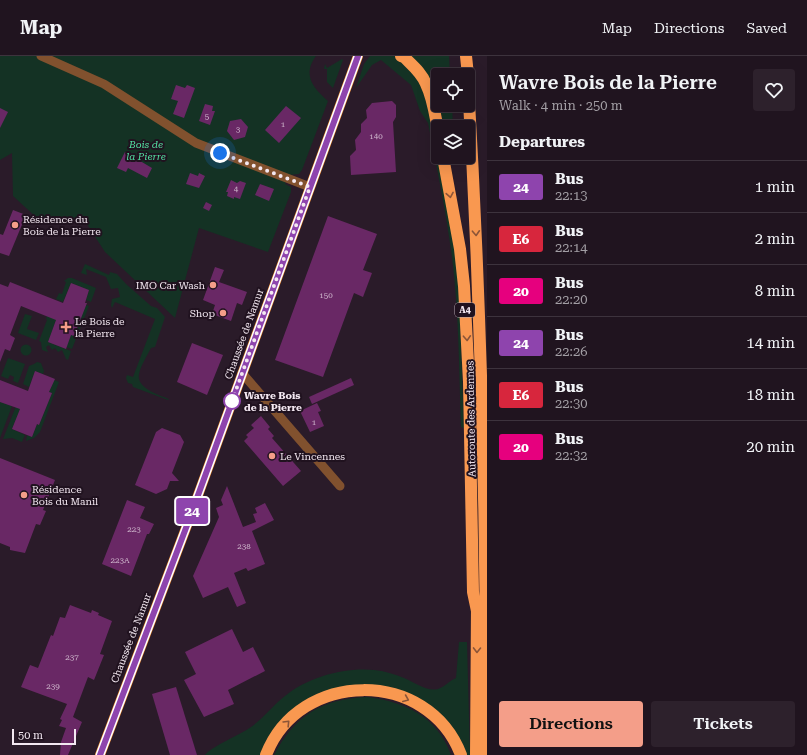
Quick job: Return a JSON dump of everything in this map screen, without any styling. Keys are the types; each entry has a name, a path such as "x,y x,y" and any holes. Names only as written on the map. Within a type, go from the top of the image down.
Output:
{"highway":[{"path":"401,56 404,57 417,71 426,83 433,103 436,120"},
{"path":"466,56 467,68"},
{"name":"Autoroute des Ardennes","path":"469,112 482,375 486,561 486,755"},
{"name":"A4","path":"444,164 460,249 464,286 469,382 473,592 477,611"},
{"path":"476,755 477,611 474,406 482,375"},
{"path":"266,755 270,745 280,729 304,707 329,695 342,691 364,689 388,692 408,699 425,709 441,723 454,740 461,755"}],"main road":[{"name":"Chaussée de Namur","path":"100,755 189,520 358,56"}],"street":[{"path":"41,56 104,84 196,143 310,187"},
{"path":"242,373 340,486"}],"green space":[{"name":"Bois de la Pierre","path":"0,56 316,56 310,69 311,81 328,101 302,170 299,174 289,175 285,184 291,187 291,192 268,252 199,228 175,318 105,252 83,218 61,222 37,218 13,196 12,153 0,160"},
{"path":"370,56 394,56 409,66 428,96 432,120 431,120 431,139 428,123 420,111 411,85 381,60 372,65 356,88 364,64"},
{"path":"409,56 449,56 450,68 431,68 431,91"},
{"path":"342,59 343,60 333,88 327,82 327,69 324,69 325,64 327,68"},
{"path":"441,112 452,112 453,120 442,120"},
{"path":"436,164 440,164 457,257 464,428 461,427 454,278 444,207"},
{"path":"85,264 109,275 110,272 117,274 126,284 151,306 157,308 165,317 155,347 151,348 141,367 139,379 141,383 149,390 169,399 168,400 133,387 132,384 128,383 126,378 127,375 133,377 155,319 115,302 112,308 112,299 120,297 118,288 111,289 106,277 86,269 87,275 81,273"},
{"path":"68,278 72,278 96,288 91,302 86,300 89,290 71,283 63,302 56,299 59,293 62,294 66,282 64,281"},
{"path":"86,305 89,306 72,349 66,347 71,335"},
{"path":"25,314 32,316 27,329 39,333 36,340 18,333"},
{"path":"47,315 57,318 48,342 71,351 68,360 66,359 62,350 58,352 55,348 52,350 49,345 46,347 48,352 42,350 41,342 39,341 47,320"},
{"path":"24,345 28,345 30,346 30,354 24,355 21,352 21,348"},
{"path":"8,358 25,364 18,383 13,381 14,377 10,375 8,379 1,376"},
{"path":"37,362 41,363 44,371 43,374 35,371 29,387 23,384 29,366"},
{"path":"54,380 59,382 40,432 34,438 26,441 27,435 32,437 37,424 39,425 52,393 49,392"},
{"path":"0,402 12,406 0,438"},
{"path":"16,406 21,407 12,429 25,435 22,442 12,438 3,439"},
{"path":"459,642 467,642 470,755 466,755 459,739 447,723 433,709 414,696 392,689 338,688 321,693 303,702 260,755 205,755 214,748 251,727 294,689 327,675 351,670 374,670 397,675 429,689 434,690 441,688 456,678"},
{"path":"367,697 381,699 407,707 418,713 437,730 451,755 274,755 291,729 312,712 336,701"}],"building":[{"path":"176,85 185,88 187,85 195,88 184,118 173,114 178,101 171,99"},
{"path":"392,101 396,105 396,117 393,122 396,172 351,175 350,156 356,150 355,140 361,132 361,124 367,118 366,110 372,103"},
{"path":"205,104 213,106 212,111 215,111 210,125 199,121"},
{"path":"286,106 301,118 279,143 265,130"},
{"path":"0,108 8,112 0,128"},
{"path":"241,119 248,127 245,137 234,140 227,131 230,121"},
{"path":"125,152 152,168 147,178 128,168 126,172 117,168"},
{"path":"190,173 198,176 199,173 205,176 199,188 186,184"},
{"path":"231,180 237,183 240,181 246,183 240,199 234,197 234,199 227,196 228,192 226,192"},
{"path":"260,184 274,189 269,201 255,195"},
{"path":"206,202 212,205 209,211 203,208"},
{"name":"Résidence du Bois de la Pierre","path":"13,210 26,215 9,256 0,253 0,234 3,235"},
{"path":"328,216 377,234 363,270 372,273 363,297 354,293 323,377 275,360"},
{"path":"215,267 224,270 219,282 247,292 242,305 237,303 231,321 212,314 215,305 203,300"},
{"name":"Le Bois de la Pierre","path":"10,282 63,303 71,283 89,290 85,303 87,303 74,336 71,335 66,349 48,342 56,320 21,306 10,335 15,338 10,351 5,349 0,362 0,284 8,287"},
{"path":"192,343 223,355 207,395 177,382"},
{"path":"35,371 55,379 49,392 52,393 39,425 37,424 32,437 12,429 20,409 0,402 0,380 28,391"},
{"path":"351,378 354,385 312,404 309,397"},
{"path":"317,403 321,411 318,412 324,426 310,432 300,411"},
{"name":"Le Vincennes","path":"261,416 270,427 268,429 274,436 272,438 301,471 283,486 244,441 248,437 246,435 254,428 251,425"},
{"path":"162,428 180,435 184,442 172,473 179,481 170,481 167,489 156,494 135,485 156,432"},
{"name":"Résidence Bois du Manil","path":"0,458 55,480 43,510 46,511 40,525 36,524 25,553 10,550 10,547 0,543"},
{"path":"227,486 243,527 256,522 253,514 257,513 255,508 265,503 274,520 252,531 265,564 248,571 246,568 234,573 246,603 237,607 228,587 203,598 193,576 219,517 216,508 223,505 221,500"},
{"path":"127,500 145,507 140,518 154,524 149,534 147,534 131,576 102,564"},
{"path":"70,605 91,613 92,610 99,613 98,615 112,621 100,654 104,655 94,680 88,677 73,717 82,722 68,755 60,755 61,742 66,728 59,726 62,720 60,719 67,704 21,687 30,665 38,668 60,617 65,618"},
{"path":"232,629 243,652 253,647 265,671 228,690 234,704 204,717 184,680 196,674 185,652"},
{"path":"176,687 197,755 170,755 152,694"}],"bus line":[{"name":"24","path":"100,755 189,520 358,56"}],"place":[{"name":"Résidence du Bois de la Pierre","path":"15,225"},
{"name":"IMO Car Wash","path":"213,285"},
{"name":"Shop","path":"223,313"},
{"name":"Le Bois de la Pierre","path":"66,327"},
{"name":"Wavre Bois de la Pierre","path":"232,401"},
{"name":"Le Vincennes","path":"272,456"},
{"name":"Résidence Bois du Manil","path":"24,495"}],"route":[{"path":"220,153 310,187 232,401"}]}
